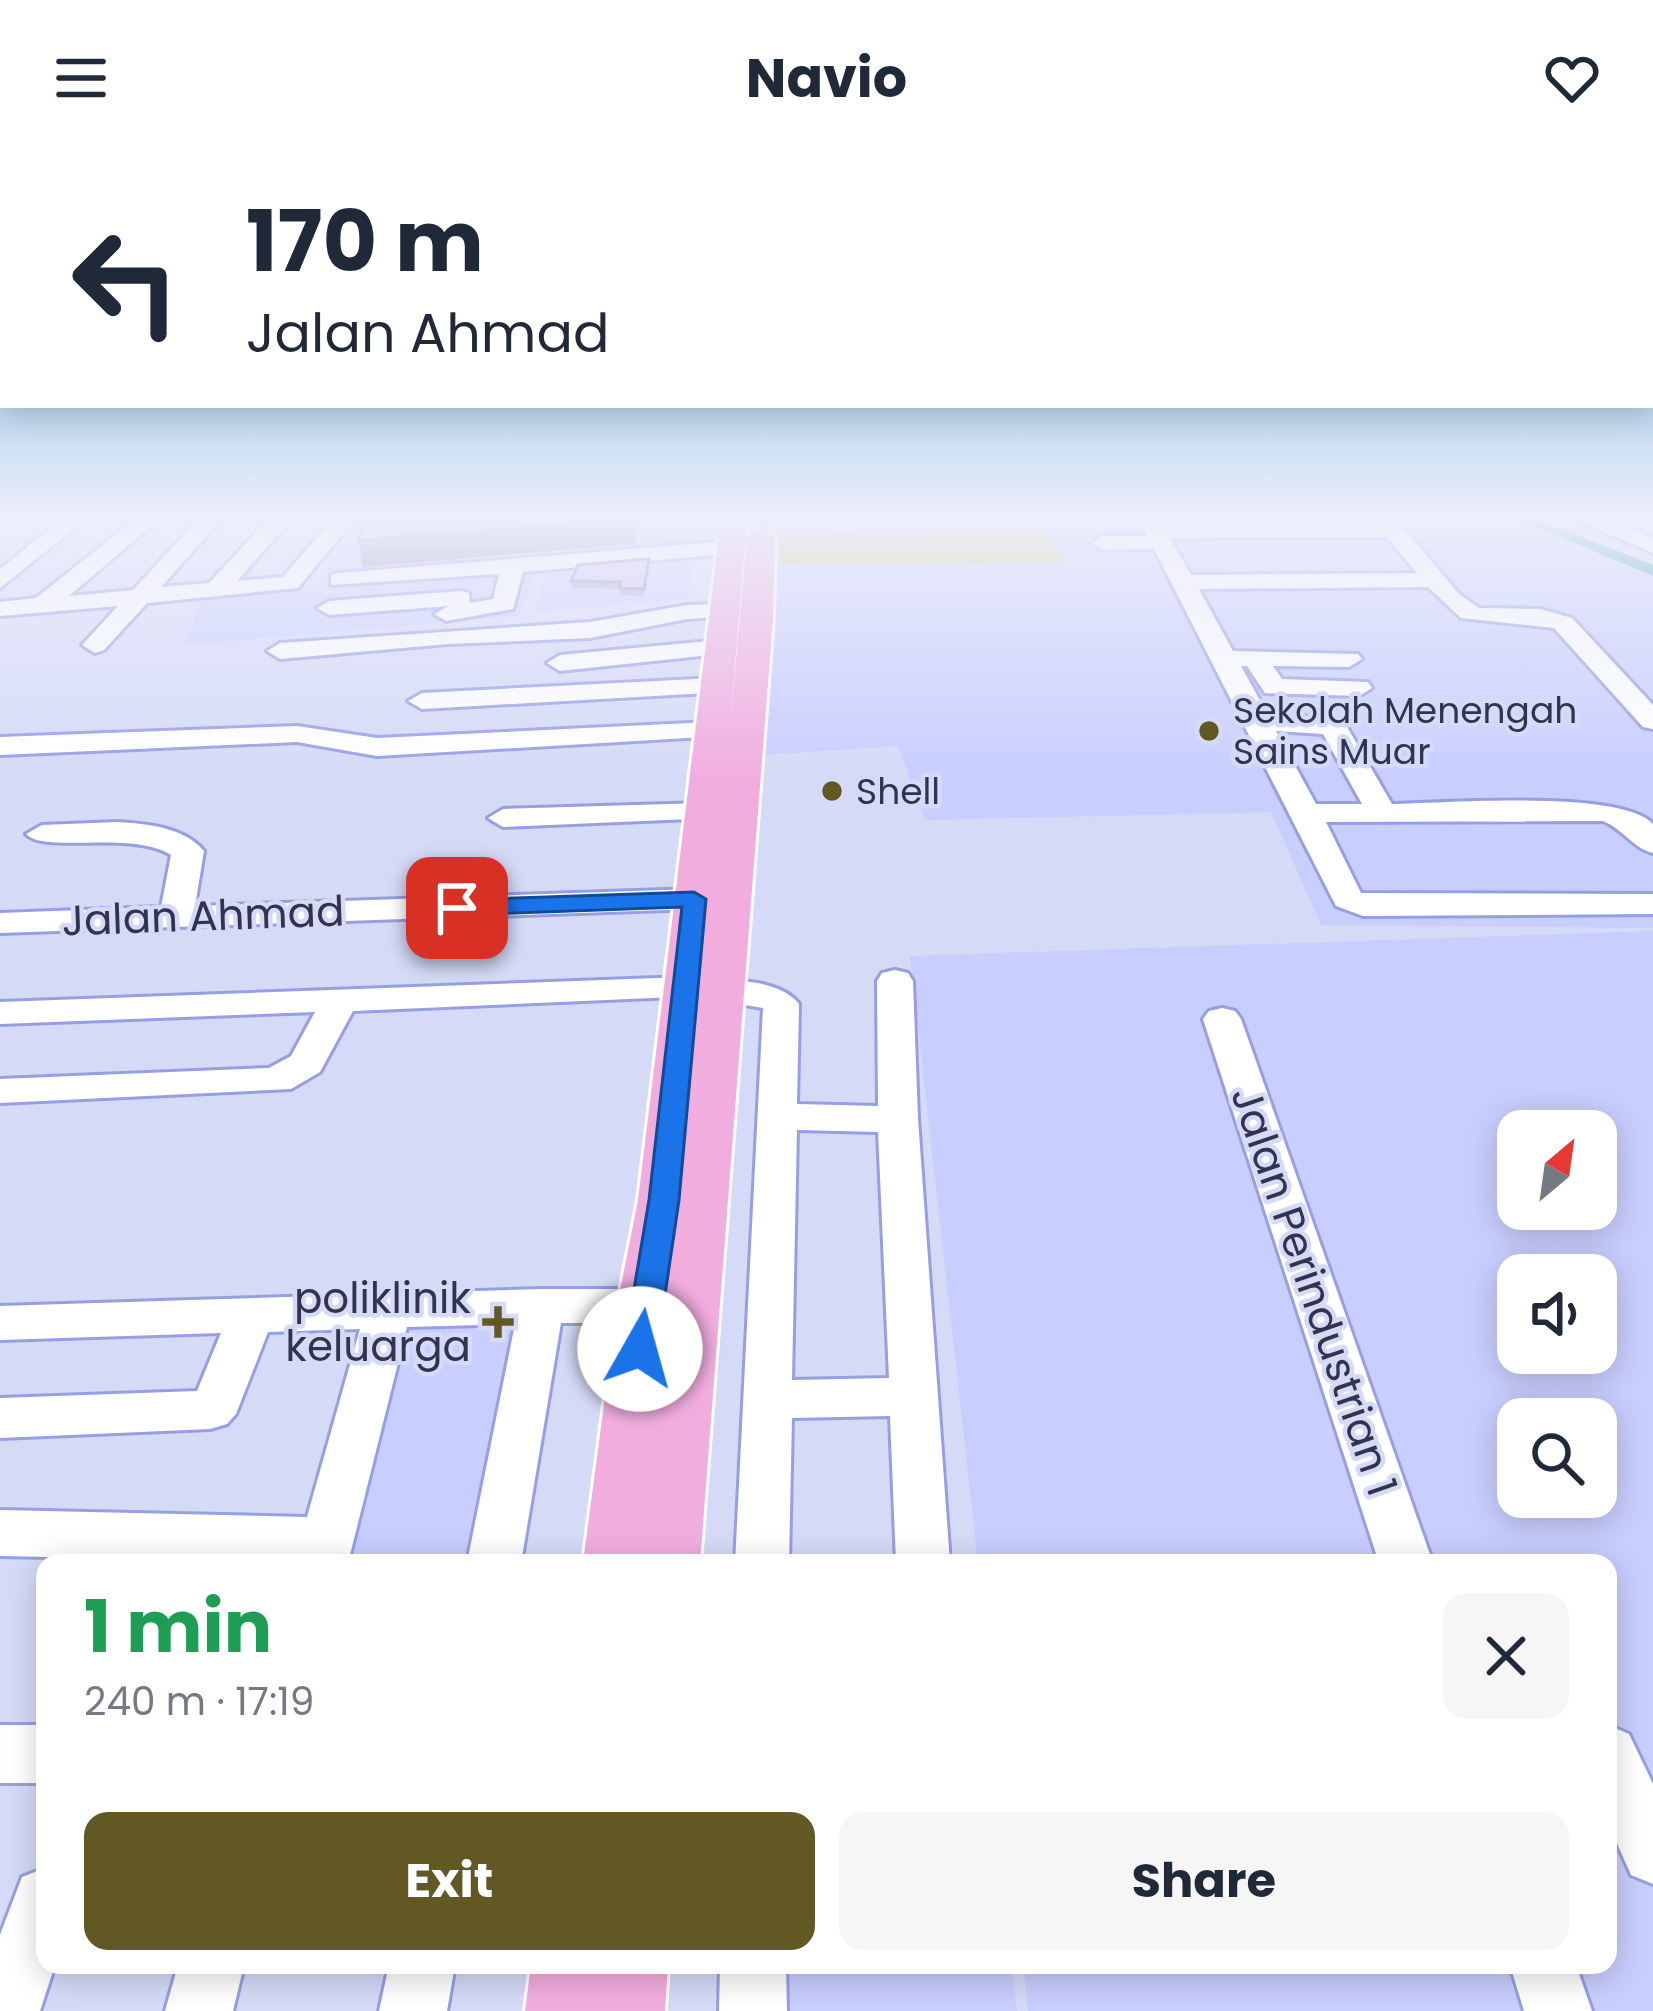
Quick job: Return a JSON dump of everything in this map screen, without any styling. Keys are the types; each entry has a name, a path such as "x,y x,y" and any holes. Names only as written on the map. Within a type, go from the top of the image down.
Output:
{"main road":[{"path":"617,1554 645,1306 664,1200 724,992 694,899 713,607"},
{"path":"668,1554 758,618 742,607"}],"street":[{"path":"94,645 126,607"},
{"path":"255,633 309,607"},
{"path":"453,607 496,607"},
{"path":"422,701 664,607"},
{"path":"0,746 297,734 376,748 673,607"},
{"path":"560,663 674,607"},
{"path":"280,652 448,636 590,630 687,612 693,607"},
{"path":"1196,607 1348,899 1363,906 1653,904"},
{"path":"1465,607 1472,614 1545,617 1563,623 1644,697 1653,721"},
{"path":"1224,657 1348,659"},
{"path":"1255,658 1274,687 1359,688"},
{"path":"1258,721 1333,726 1382,814"},
{"path":"503,818 703,812"},
{"path":"1306,813 1607,812 1635,823 1653,844"},
{"path":"42,834 136,832 175,841 188,850 176,917"},
{"name":"Jalan Ahmad","path":"0,922 694,899"},
{"path":"896,981 898,1119 923,1554"},
{"path":"0,1013 724,992 781,1004 762,1554"},
{"path":"0,1091 277,1080 306,1064 339,1002"},
{"name":"Jalan Perindustrian 1","path":"1222,1019 1403,1554"},
{"path":"777,1117 898,1119"},
{"path":"496,1554 541,1306"},
{"path":"0,1323 645,1306"},
{"path":"0,1534 324,1552 388,1311"},
{"path":"0,1418 210,1409 219,1400 251,1316"},
{"path":"768,1399 916,1397"},
{"path":"0,1754 36,1754"},
{"path":"1617,1774 1653,1853"},
{"path":"6,2011 36,1926"},
{"path":"199,2011 209,1974"},
{"path":"413,2011 420,1974"},
{"path":"753,1974 753,2011"},
{"path":"1546,1974 1558,2011"}],"shaded area":[{"path":"199,607 523,607 520,616 185,645"},
{"path":"536,607 599,607 535,612"},
{"name":"Sekolah Menengah Sains Muar","path":"774,607 1653,607 1653,699 1640,699 1653,716 1653,928 1321,925 1271,812 926,820 898,746 763,755"},
{"path":"1653,931 1653,2011 1028,2011 1024,1974 1617,1974 1617,1554 977,1554 910,956"},
{"path":"551,1314 509,1554 313,1554 377,1320"},
{"path":"733,1974 1012,1974 1017,2011 732,2011"}],"place":[{"name":"Sekolah Menengah Sains Muar","path":"1209,731"},
{"name":"Shell","path":"832,791"},
{"name":"poliklinik keluarga","path":"498,1322"}],"route":[{"path":"457,908 694,899 664,1200 640,1349"}]}
